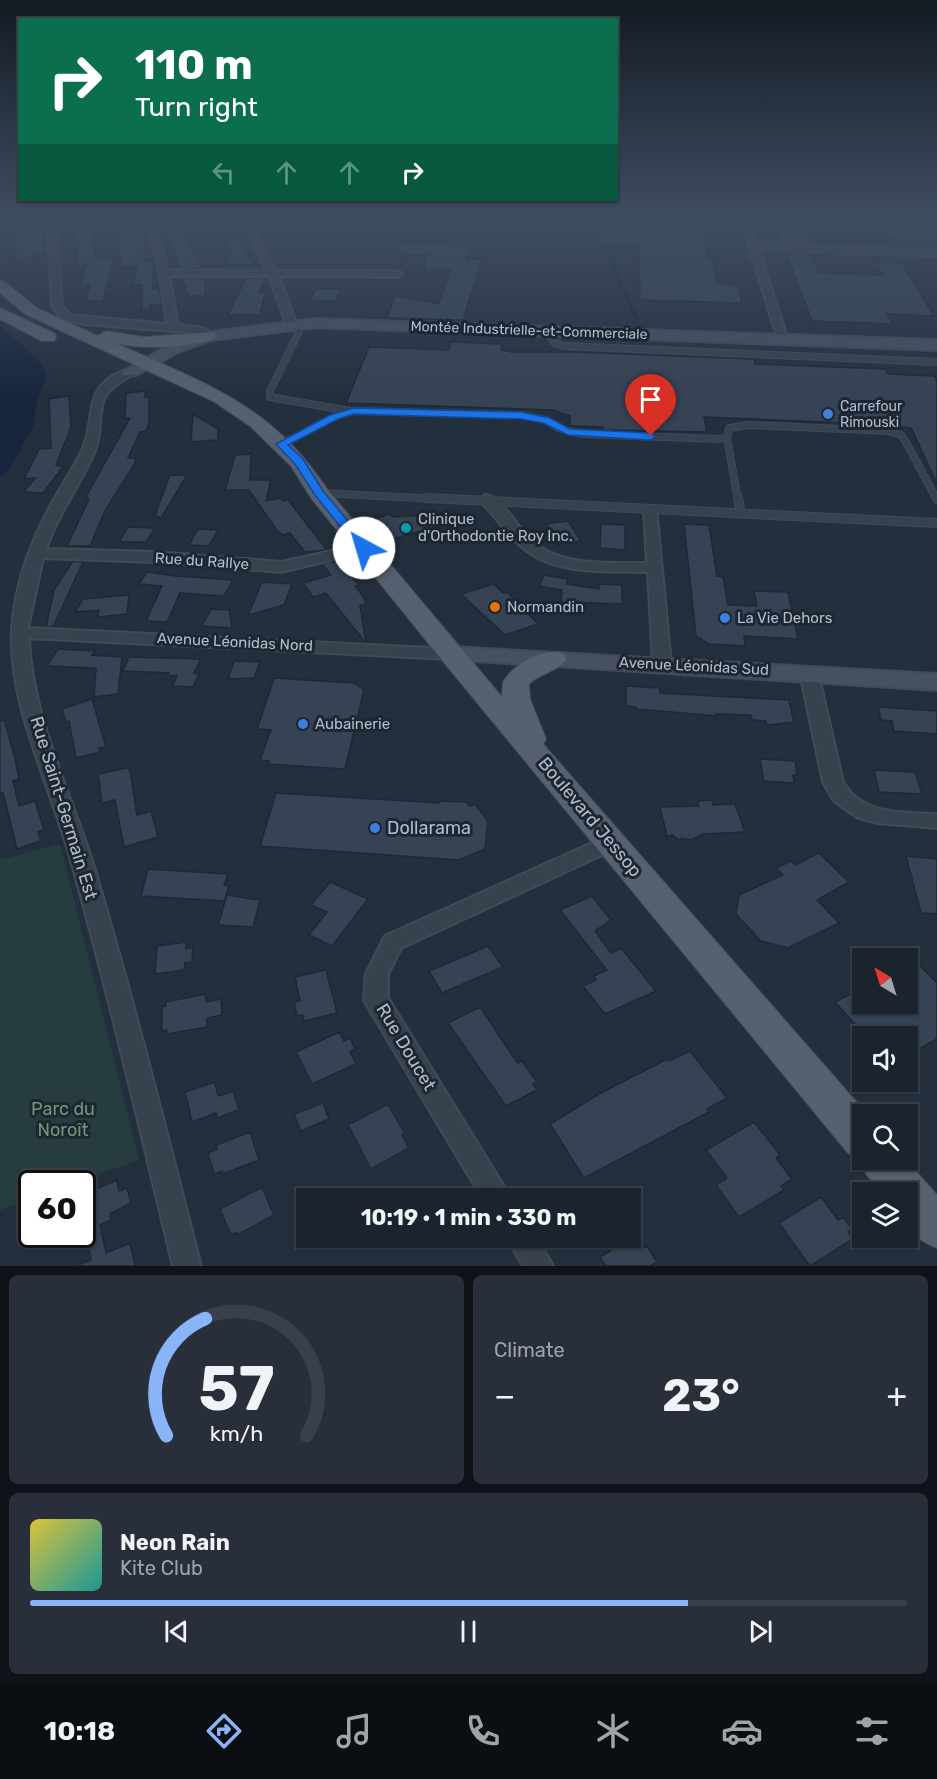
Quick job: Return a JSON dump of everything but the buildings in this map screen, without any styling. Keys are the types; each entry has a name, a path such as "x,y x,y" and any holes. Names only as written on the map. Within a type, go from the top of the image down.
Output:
{"main road":[{"path":"5,290 105,336 123,341 158,343 208,336"},
{"path":"5,290 38,315 136,368"},
{"path":"0,313 33,331 136,368"},
{"name":"Montée Industrielle-et-Commerciale","path":"136,368 208,336 292,326 354,324 937,345"},
{"name":"Boulevard Jessop","path":"136,368 220,397 257,422 299,462 319,493 451,654 852,1127"},
{"name":"Boulevard Jessop","path":"136,368 208,407 239,427 319,493"},
{"name":"Avenue Léonidas Sud","path":"451,654 662,664 937,682"},
{"path":"540,759 516,699 516,682 527,671 554,659"},
{"path":"889,1170 937,1227"}],"street":[{"path":"55,279 57,305 66,317 85,321 173,326 200,330 208,336"},
{"path":"165,279 173,326"},
{"path":"275,279 292,326"},
{"path":"763,279 783,340"},
{"name":"Rue Saint-Germain Est","path":"136,368 107,386 95,400 94,438 51,518 28,588 20,633 27,686 76,840 119,990 187,1266"},
{"path":"486,499 529,547 543,555 574,564 653,568"},
{"path":"651,510 653,568 662,664"},
{"name":"Rue du Rallye","path":"39,553 155,557 281,567 364,548"},
{"name":"Avenue Léonidas Nord","path":"20,633 451,654"},
{"path":"809,673 833,782 839,797 864,814 937,821"},
{"name":"Rue Doucet","path":"492,1188 376,1000 377,974 393,942 612,842"},
{"path":"527,1248 539,1266"}],"lane":[{"path":"292,326 299,332 270,391 270,397 354,411 521,416 546,420 558,428 581,434 728,438"},
{"path":"545,330 555,344 563,346 937,362"},
{"path":"282,444 334,417 354,411"},
{"path":"741,514 728,438 729,428 749,425 889,431 901,435 937,500"},
{"path":"319,493 486,499 651,510 937,523"}],"green space":[{"name":"Parc du Noroît","path":"60,844 139,1160 96,1175 96,1170 18,1170 18,1203 0,1210 0,860"}],"water":[{"path":"0,325 40,362 47,375 37,401 33,427 8,472 0,477"}],"waterway":[{"path":"619,279 636,318"}],"place":[{"name":"Carrefour Rimouski","path":"828,414"},
{"name":"Clinique d'Orthodontie Roy Inc.","path":"406,528"},
{"name":"Normandin","path":"495,607"},
{"name":"La Vie Dehors","path":"725,618"},
{"name":"Aubainerie","path":"303,724"},
{"name":"Dollarama","path":"375,828"}],"route":[{"path":"364,548 319,493 299,462 282,444 313,430 334,417 354,411 521,416 546,420 568,432 651,436"}]}
